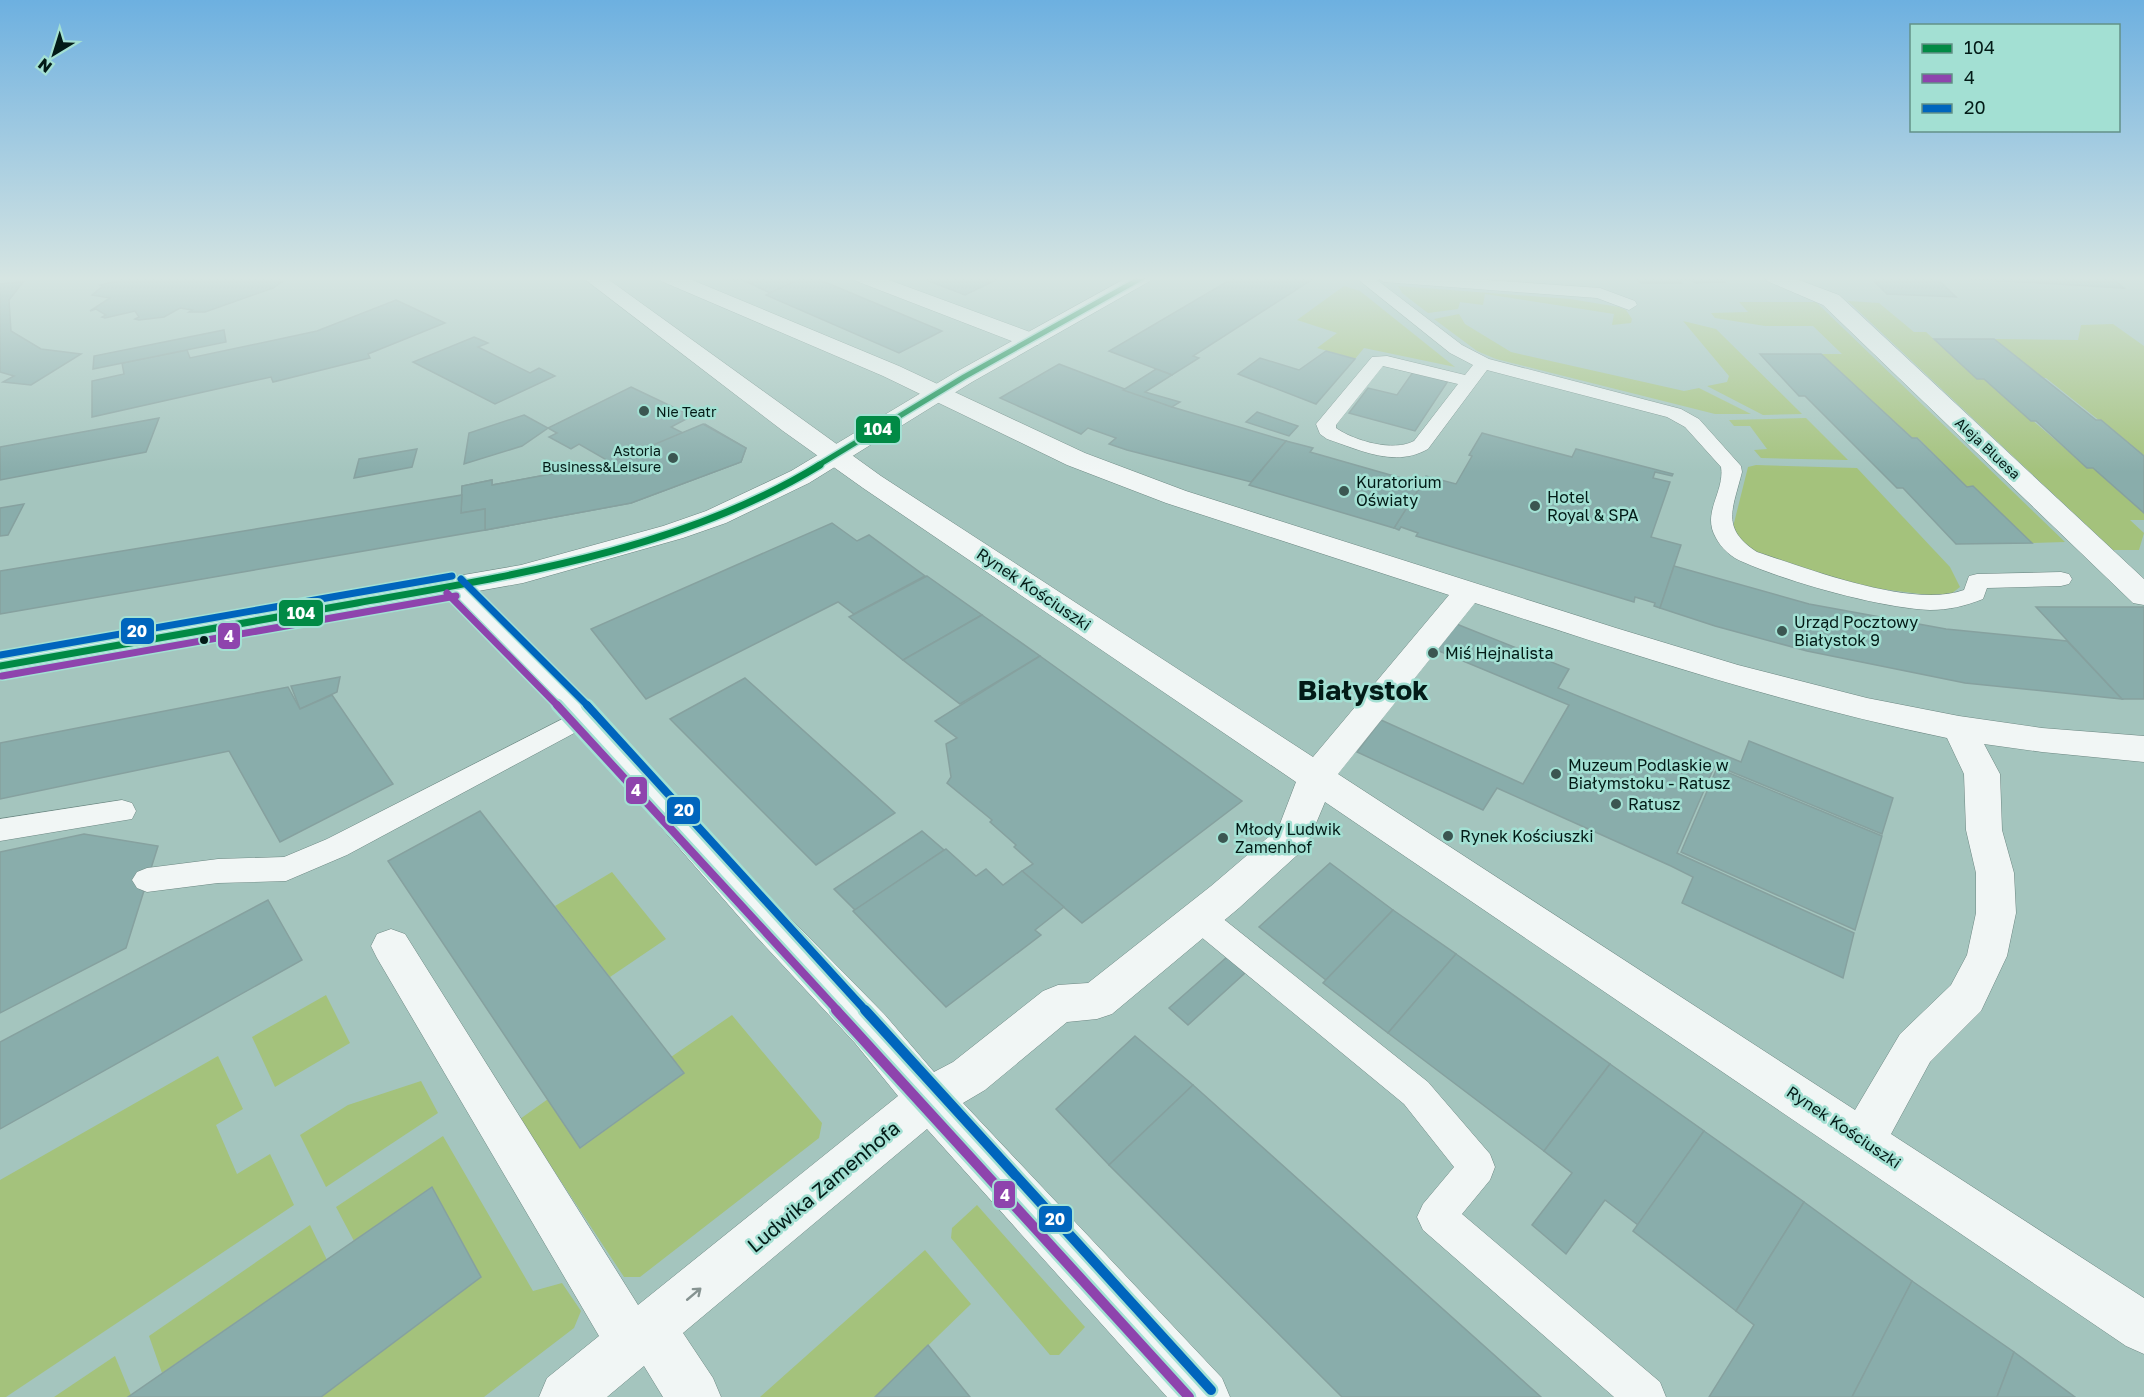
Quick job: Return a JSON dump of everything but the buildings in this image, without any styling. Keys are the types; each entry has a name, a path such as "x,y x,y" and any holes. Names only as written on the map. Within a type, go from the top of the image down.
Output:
{"street":[{"name":"Rynek Kościuszki","path":"680,342 836,456 2144,1328"},
{"path":"820,342 939,393 1076,459 1176,497 1732,675 1867,710 1959,728 2042,740 2144,749"},
{"path":"0,666 559,566 673,532 760,498 836,456 1026,342"},
{"name":"Aleja Bluesa","path":"1885,342 2144,596"},
{"path":"454,586 584,717 768,922 870,1029 929,1099 1203,1397"},
{"name":"Ludwika Zamenhofa","path":"567,1397 929,1099 969,1076 1058,1004 1097,1001 1212,908 1293,837 1316,777 1469,591"},
{"path":"1863,1140 1915,1048 1966,998 1987,956 1996,913 1995,873 1984,830 1982,774 1959,728"},
{"path":"391,946 642,1336 694,1397"}],"lane":[{"path":"1447,342 1483,363 1663,409 1685,418 1724,455 1731,466 1732,472 1720,526 1722,536 1735,549 1749,557 1877,594 1950,604 1965,601 1975,594 1977,580 2061,579"},
{"path":"1469,381 1387,361 1377,361 1326,424 1327,430 1334,435 1399,454 1412,453 1421,445 1483,363"},
{"path":"147,880 218,871 286,869 337,847 584,717"},
{"path":"0,830 122,811"},
{"path":"1212,908 1416,1093 1477,1167 1436,1217 1645,1397"}],"green space":[{"path":"1325,342 1424,342 1455,367 1364,348 1355,359 1317,348"},
{"path":"1465,342 1495,342 1511,352 1684,391 1699,388 1751,414 1715,414 1496,359 1477,351"},
{"path":"1701,342 1729,342 1802,414 1763,415 1707,386 1727,382 1729,376"},
{"path":"1830,342 1858,342 2065,542 2032,543 1974,487 1967,487 1918,438 1912,438 1821,354 1842,354"},
{"path":"1892,342 1937,342 1977,379 1984,379 2144,513 2144,520 2130,520 2144,533 2139,550 2113,550"},
{"path":"1998,342 2139,342 2144,346 2144,456 2046,378 2040,378"},
{"path":"1806,418 1848,460 1761,458 1754,450 1767,449 1750,426 1734,426 1729,420"},
{"path":"1756,465 1857,468 1950,567 1960,587 1951,594 1936,596 1866,587 1770,559 1753,551 1732,531 1748,467"},
{"path":"612,872 666,939 610,977 555,906"},
{"path":"326,995 350,1043 275,1087 252,1037"},
{"path":"732,1015 822,1123 819,1138 640,1277 624,1277 520,1119 548,1099 581,1148 684,1073 671,1057"},
{"path":"218,1056 243,1109 216,1125 237,1174 270,1154 294,1205 6,1397 0,1397 0,1180"},
{"path":"421,1081 438,1113 326,1187 300,1135 348,1105"},
{"path":"443,1136 533,1291 562,1283 581,1311 574,1328 484,1397 321,1397 481,1277 432,1187 354,1241 336,1207"},
{"path":"977,1205 1085,1327 1059,1355 1050,1355 951,1238 952,1228"},
{"path":"310,1225 327,1260 162,1373 149,1336"},
{"path":"925,1250 971,1304 875,1397 760,1397"},
{"path":"115,1356 131,1395 128,1397 54,1397"}],"transit line":[{"name":"104","path":"0,666 523,574 673,532 716,517 800,477 964,377 1026,342"},
{"name":"20","path":"0,655 452,576"},
{"name":"20","path":"461,579 592,710 1211,1390"},
{"name":"4","path":"447,593 576,724 1189,1397"},
{"name":"4","path":"2,676 456,596"}],"place":[{"name":"Nie Teatr","path":"644,411"},
{"name":"Astoria Business&Leisure","path":"673,458"},
{"name":"Kuratorium Oświaty","path":"1344,491"},
{"name":"Hotel Royal & SPA","path":"1535,506"},
{"name":"Urząd Pocztowy Białystok 9","path":"1782,631"},
{"name":"Miś Hejnalista","path":"1433,653"},
{"name":"Muzeum Podlaskie w Białymstoku - Ratusz","path":"1556,774"},
{"name":"Ratusz","path":"1616,804"},
{"name":"Rynek Kościuszki","path":"1448,836"},
{"name":"Młody Ludwik Zamenhof","path":"1223,838"}],"district":[{"name":"Białystok","path":"1363,689"}]}
